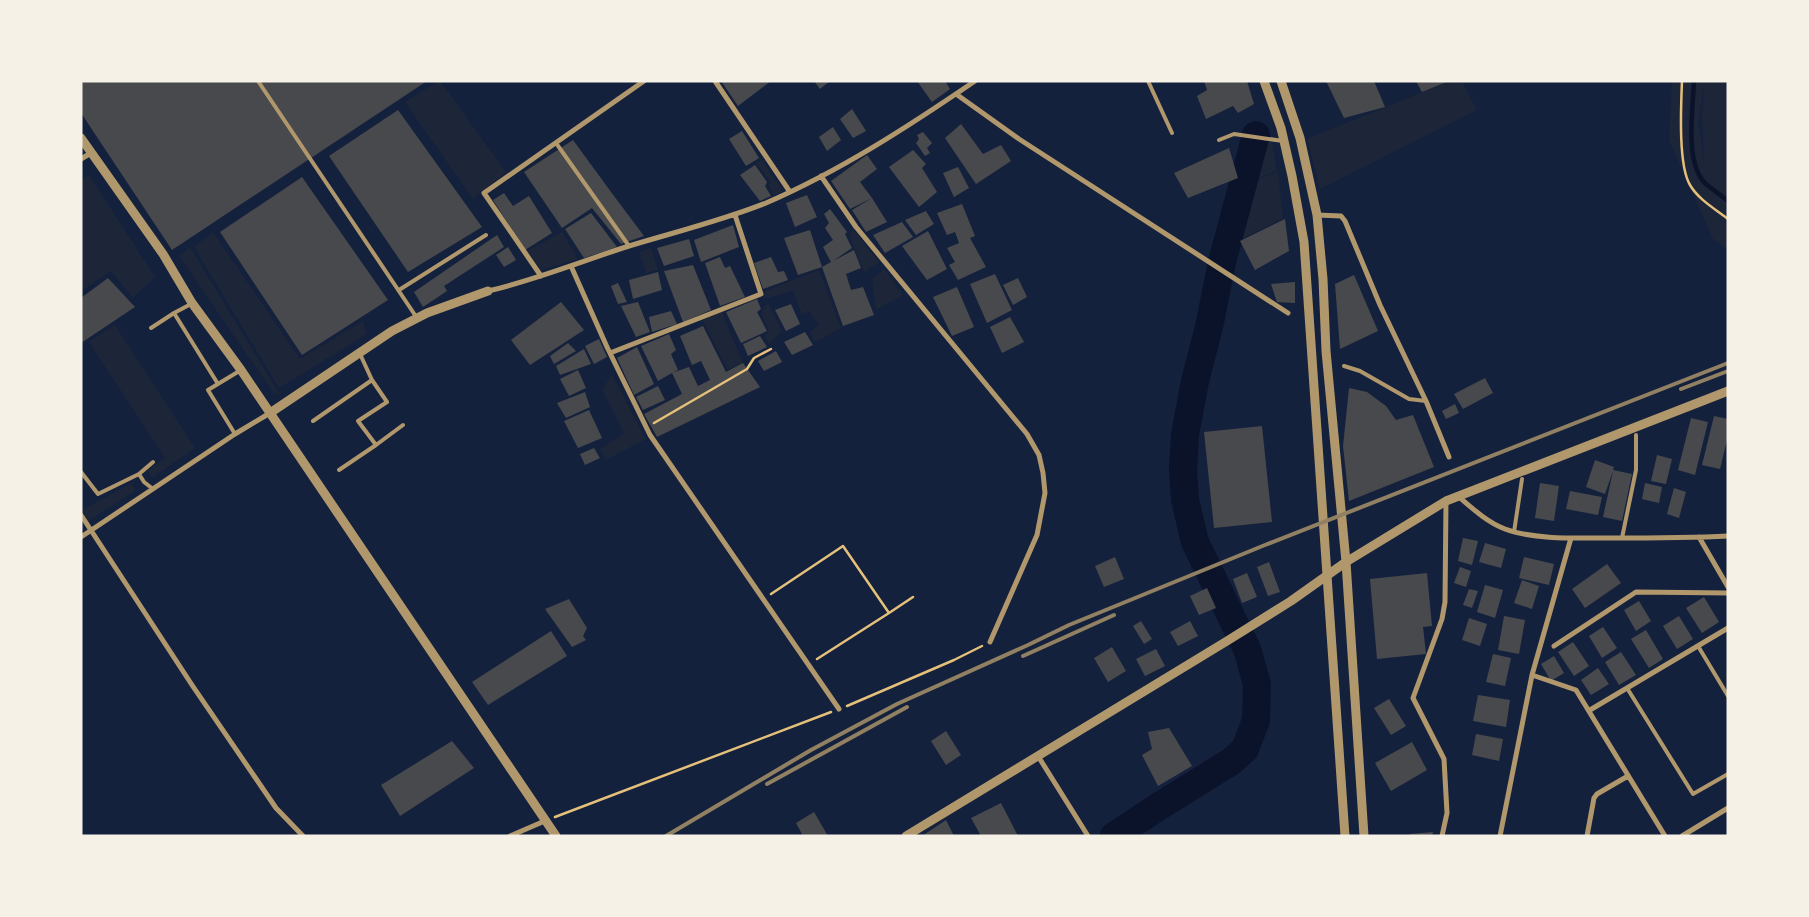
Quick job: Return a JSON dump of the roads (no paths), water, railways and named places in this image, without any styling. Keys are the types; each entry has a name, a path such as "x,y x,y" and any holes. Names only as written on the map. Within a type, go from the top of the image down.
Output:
{"street":[{"path":"541,276 484,193 644,81"},
{"path":"715,81 790,192"},
{"path":"81,537 359,352 417,318 488,291 541,276 629,246 735,215 790,192 860,155 976,81"},
{"path":"1264,81 1280,128 1292,176 1304,242 1328,576 1344,836"},
{"path":"1281,81 1300,138 1317,215 1323,279 1326,351 1346,562 1364,836"},
{"path":"956,94 1019,139 1288,313"},
{"path":"81,138 163,254 192,303 241,370 547,820 556,836"},
{"path":"81,159 91,152"},
{"path":"821,176 856,227 1027,434 1039,455 1045,493 1037,535 990,642"},
{"path":"610,353 761,294 735,215"},
{"path":"1317,215 1341,216 1345,221 1380,305 1426,401 1449,457"},
{"path":"571,266 646,427 839,710"},
{"path":"906,836 1249,628 1346,562 1446,501 1728,391"},
{"path":"1458,496 1478,514 1492,523 1523,534 1571,538 1728,536"},
{"path":"1442,836 1446,814 1444,759 1413,698 1442,619 1445,602 1446,501"},
{"path":"81,515 192,685 276,808 303,836"},
{"path":"1700,537 1728,587"},
{"path":"1500,836 1532,675 1571,538"},
{"path":"1554,646 1636,592 1728,594"},
{"path":"1590,710 1728,628"},
{"path":"1532,675 1576,690 1590,710 1665,836"},
{"path":"1038,756 1088,836"},
{"path":"1587,836 1594,798 1597,794 1628,776"},
{"path":"1682,836 1728,808"},
{"path":"510,836 547,820"}],"lane":[{"path":"258,81 417,318"},
{"path":"1148,81 1172,133"},
{"path":"1219,140 1234,134 1283,141"},
{"path":"556,143 629,246"},
{"path":"399,290 486,235"},
{"path":"151,328 192,303"},
{"path":"174,313 218,384"},
{"path":"359,352 372,380 387,402 358,421 376,445"},
{"path":"1344,366 1360,371 1409,399 1426,401"},
{"path":"235,434 208,390 241,370"},
{"path":"313,421 372,380"},
{"path":"339,470 403,425"},
{"path":"1622,538 1636,470 1636,435"},
{"path":"81,472 98,494 139,474 154,462"},
{"path":"139,474 144,482 154,489"},
{"path":"1514,532 1522,480"},
{"path":"1698,646 1728,696"},
{"path":"1628,688 1693,794 1728,774"}],"waterway":[{"path":"1694,81 1691,133 1697,171 1708,186 1728,201"},
{"path":"1114,836 1232,761 1245,749 1256,720 1257,684 1247,649 1195,542 1185,500 1183,470 1185,435 1195,381 1209,327 1222,262 1256,135"}],"railway":[{"path":"666,836 811,750 897,704 1069,625 1265,545 1728,363"},
{"path":"1681,389 1728,371"},
{"path":"1023,656 1114,615"},
{"path":"767,784 907,707"}]}
